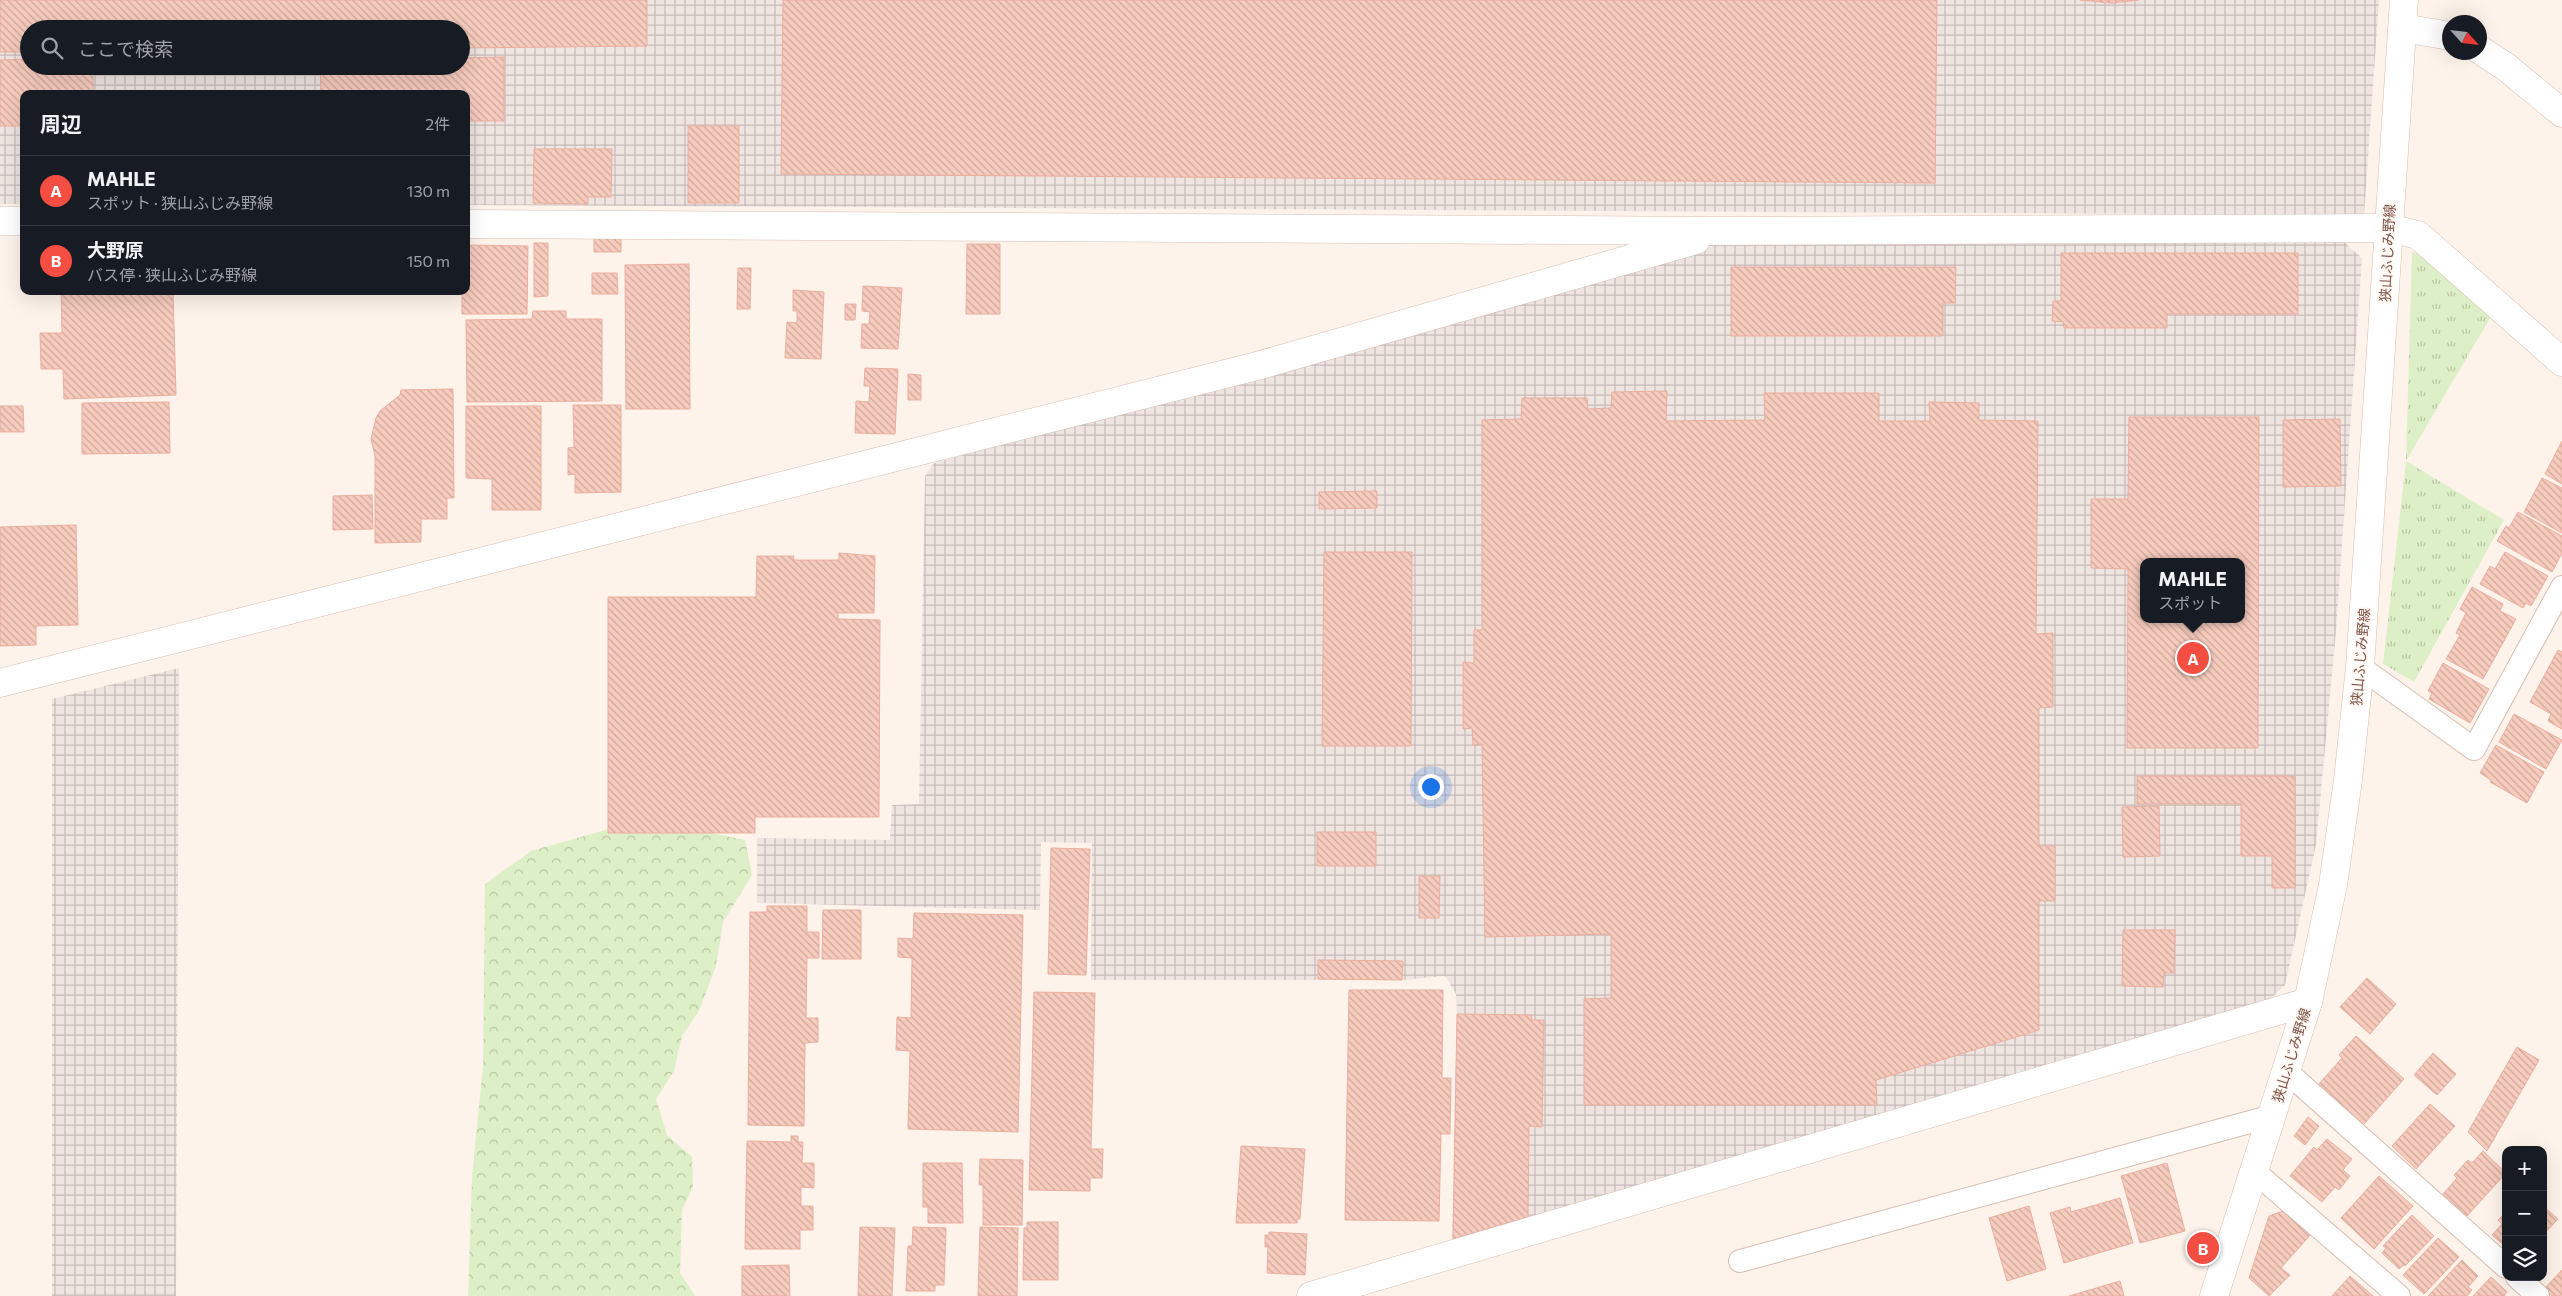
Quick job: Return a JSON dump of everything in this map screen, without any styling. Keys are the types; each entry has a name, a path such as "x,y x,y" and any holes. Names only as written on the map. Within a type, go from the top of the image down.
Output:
{"street":[{"name":"狭山ふじみ野線","path":"2214,1296 2308,1002 2334,876 2348,780 2360,667 2404,0"},
{"path":"2403,28 2442,35"},
{"path":"2487,55 2506,67 2562,113"},
{"path":"0,221 20,221"},
{"path":"470,224 1727,231 2389,228 2418,235 2562,362"},
{"path":"0,683 1257,366 1727,231"},
{"path":"1311,1296 2308,1002"}],"lane":[{"path":"2360,667 2474,749 2562,587"},
{"path":"2287,1072 2502,1263"},
{"path":"1740,1261 2272,1116"},
{"path":"2255,1172 2399,1296"},
{"path":"2521,1281 2538,1296"}],"shaded area":[{"path":"0,0 2379,0 2364,215 470,205 470,90 20,90 20,204 0,204"},
{"path":"1725,239 2343,241 2362,258 2336,631 2316,845 2285,985 2267,1002 1452,1242 1457,1014 1456,994 1445,976 1402,980 1091,980 1092,843 1041,842 1040,910 757,903 757,838 890,840 892,805 919,804 925,476 934,463 1311,360"},
{"path":"179,668 176,1296 52,1296 52,699"}],"green space":[{"path":"2412,252 2425,255 2493,313 2406,461"},
{"path":"2406,461 2504,520 2414,682 2383,664"},
{"path":"616,827 697,830 745,840 752,875 723,922 716,966 699,1011 682,1036 674,1071 656,1099 667,1135 692,1157 693,1187 682,1210 680,1273 695,1296 468,1296 472,1177 483,1065 485,884 531,851"}],"building":[{"path":"0,0 647,0 647,46 470,48 470,20 20,20 20,52 0,52"},
{"path":"783,0 1937,0 1935,183 781,174"},
{"path":"2080,0 2139,0 2112,3"},
{"path":"504,57 504,121 470,121 470,90 321,90 320,75 470,75 470,58"},
{"path":"20,59 20,75 93,75 93,90 20,90 20,126 0,126 0,60"},
{"path":"688,126 739,126 739,203 688,203"},
{"path":"534,149 612,149 611,197 588,197 588,204 533,203"},
{"path":"594,236 621,236 621,252 594,252"},
{"path":"534,243 548,243 548,296 534,297"},
{"path":"967,244 1000,244 1000,314 966,314"},
{"path":"470,245 528,246 527,314 462,314 462,295 470,295"},
{"path":"2061,253 2298,253 2298,314 2167,314 2167,328 2064,328 2063,322 2052,321 2053,301 2061,301"},
{"path":"689,264 690,409 626,409 625,265"},
{"path":"1731,267 1956,267 1955,303 1943,303 1943,336 1731,336"},
{"path":"738,268 751,268 750,309 737,309"},
{"path":"592,273 617,273 618,294 592,294"},
{"path":"863,286 902,288 898,349 861,348 862,324 869,324 870,312 862,311"},
{"path":"793,290 824,292 821,359 785,358 787,322 797,323 797,311 793,311"},
{"path":"61,295 173,295 176,395 64,399 63,369 41,369 40,333 62,333"},
{"path":"845,304 856,304 855,320 845,320"},
{"path":"533,311 566,311 566,319 602,319 602,401 467,402 466,320 532,319"},
{"path":"865,368 898,369 895,434 855,433 856,401 869,402 870,386 864,386"},
{"path":"908,374 921,375 921,400 908,400"},
{"path":"453,389 454,498 447,498 447,519 421,519 421,542 375,543 375,456 371,439 376,418 380,411 400,395 401,390"},
{"path":"1667,391 1666,421 1765,420 1764,393 1879,393 1879,421 1930,421 1929,402 1979,403 1979,420 2038,421 2036,634 2053,633 2053,707 2039,708 2039,846 2055,846 2055,901 2039,901 2039,1030 1876,1080 1877,1105 1584,1105 1584,999 1611,998 1611,934 1485,937 1482,744 1473,745 1472,728 1463,729 1463,662 1474,663 1474,630 1482,630 1482,420 1521,419 1522,398 1587,398 1588,409 1611,408 1612,392"},
{"path":"169,402 170,453 82,454 82,403"},
{"path":"573,405 621,405 621,492 575,493 575,474 568,475 568,448 574,447"},
{"path":"0,406 23,406 24,432 0,432"},
{"path":"466,406 541,406 541,510 492,510 492,479 466,478"},
{"path":"2129,417 2259,417 2258,748 2127,748 2128,569 2091,568 2091,499 2128,499"},
{"path":"2340,419 2341,486 2283,487 2283,420"},
{"path":"2562,441 2562,484 2545,474"},
{"path":"2542,478 2562,488 2562,533 2524,512"},
{"path":"1377,491 1377,508 1319,509 1319,492"},
{"path":"372,495 373,529 333,530 333,496"},
{"path":"2518,512 2562,536 2562,553 2552,572 2497,541 2506,526 2509,528"},
{"path":"76,525 78,625 36,626 36,645 0,646 0,527"},
{"path":"1324,552 1412,552 1411,746 1322,746"},
{"path":"2505,552 2548,576 2531,606 2526,603 2523,608 2480,584 2490,566 2495,569"},
{"path":"839,553 875,556 874,613 838,613 838,619 880,620 879,817 755,817 755,833 608,833 608,597 756,597 757,556 794,556 793,560 839,560"},
{"path":"2472,587 2503,604 2500,611 2516,619 2483,679 2446,659 2460,635 2456,633 2466,613 2460,609"},
{"path":"2558,650 2562,652 2562,729 2548,721 2551,714 2530,702"},
{"path":"2443,663 2489,689 2470,723 2429,699 2432,693 2428,691"},
{"path":"2514,714 2562,740 2546,769 2499,742"},
{"path":"2496,745 2544,772 2527,803 2490,782 2491,780 2480,773"},
{"path":"2137,776 2295,776 2295,888 2272,888 2272,856 2241,856 2241,804 2137,804"},
{"path":"2159,806 2160,856 2123,857 2122,807"},
{"path":"1317,832 1376,832 1376,866 1317,866"},
{"path":"1051,848 1090,849 1086,975 1048,974"},
{"path":"1419,876 1440,876 1439,918 1419,918"},
{"path":"767,906 807,906 807,932 819,932 819,958 807,958 806,1018 818,1018 818,1042 805,1043 804,1126 748,1125 750,912 767,912"},
{"path":"823,910 861,910 861,959 822,959"},
{"path":"914,913 1023,915 1018,1132 908,1129 910,1051 896,1050 897,1017 911,1018 912,958 898,957 898,938 913,939"},
{"path":"2123,930 2175,930 2174,973 2164,973 2163,987 2122,986"},
{"path":"1318,960 1403,961 1402,980 1318,979"},
{"path":"2367,978 2396,1004 2370,1034 2340,1007"},
{"path":"1349,990 1443,990 1442,1078 1451,1078 1450,1134 1441,1134 1439,1221 1345,1220"},
{"path":"1034,992 1095,993 1091,1149 1103,1149 1102,1178 1090,1178 1090,1191 1029,1190"},
{"path":"1457,1014 1531,1015 1532,1020 1544,1020 1542,1127 1529,1126 1528,1217 1453,1239"},
{"path":"2356,1036 2404,1079 2363,1125 2318,1085 2342,1058 2339,1055"},
{"path":"2517,1047 2539,1060 2487,1151 2468,1132"},
{"path":"2433,1053 2456,1074 2437,1095 2414,1075"},
{"path":"2430,1104 2455,1126 2416,1169 2392,1146"},
{"path":"2308,1117 2319,1126 2305,1145 2294,1136"},
{"path":"791,1136 798,1136 798,1142 803,1142 802,1163 814,1163 814,1188 801,1187 801,1206 813,1206 813,1230 800,1230 800,1249 745,1249 747,1141 791,1142"},
{"path":"2327,1139 2352,1159 2343,1170 2350,1176 2339,1190 2335,1187 2322,1202 2290,1176 2314,1147 2317,1150"},
{"path":"1241,1146 1305,1149 1300,1219 1297,1219 1297,1223 1236,1223"},
{"path":"2483,1151 2502,1169 2502,1177 2467,1216 2443,1194 2457,1178 2454,1175 2468,1160 2472,1163"},
{"path":"980,1159 1023,1160 1022,1225 983,1225 983,1185 979,1185"},
{"path":"923,1163 962,1163 963,1223 928,1223 928,1207 923,1207"},
{"path":"2167,1163 2185,1231 2140,1243 2121,1176"},
{"path":"2379,1176 2413,1206 2374,1249 2341,1218"},
{"path":"2120,1198 2133,1243 2064,1263 2050,1213 2070,1207 2071,1212"},
{"path":"2029,1206 2046,1269 2007,1281 1989,1218"},
{"path":"2547,1209 2558,1219 2547,1231"},
{"path":"2286,1210 2312,1233 2281,1268 2290,1275 2269,1296 2249,1278 2269,1216"},
{"path":"2412,1215 2434,1236 2405,1266 2399,1269 2382,1253 2386,1248 2383,1246"},
{"path":"2502,1216 2502,1224 2498,1220"},
{"path":"1027,1222 1058,1222 1058,1280 1023,1280 1024,1228 1027,1228"},
{"path":"2502,1224 2502,1244 2492,1235"},
{"path":"860,1227 895,1228 892,1296 858,1296"},
{"path":"913,1227 946,1228 944,1285 935,1285 935,1291 906,1291 908,1246 912,1246"},
{"path":"980,1227 1018,1228 1017,1296 978,1296"},
{"path":"1269,1232 1307,1234 1305,1275 1267,1273 1268,1247 1265,1247 1265,1235 1269,1235"},
{"path":"2438,1238 2459,1257 2424,1294 2403,1275"},
{"path":"2462,1260 2478,1276 2468,1287 2472,1290 2467,1296 2428,1296"},
{"path":"789,1265 790,1296 742,1296 742,1266"},
{"path":"2562,1270 2562,1296 2552,1296 2544,1289"},
{"path":"2350,1276 2373,1296 2332,1296"},
{"path":"2491,1277 2507,1292 2504,1296 2473,1296"},
{"path":"2120,1281 2124,1296 2069,1296"}],"place":[{"name":"MAHLE","path":"2193,658"},
{"name":"大野原","path":"2203,1248"}]}
